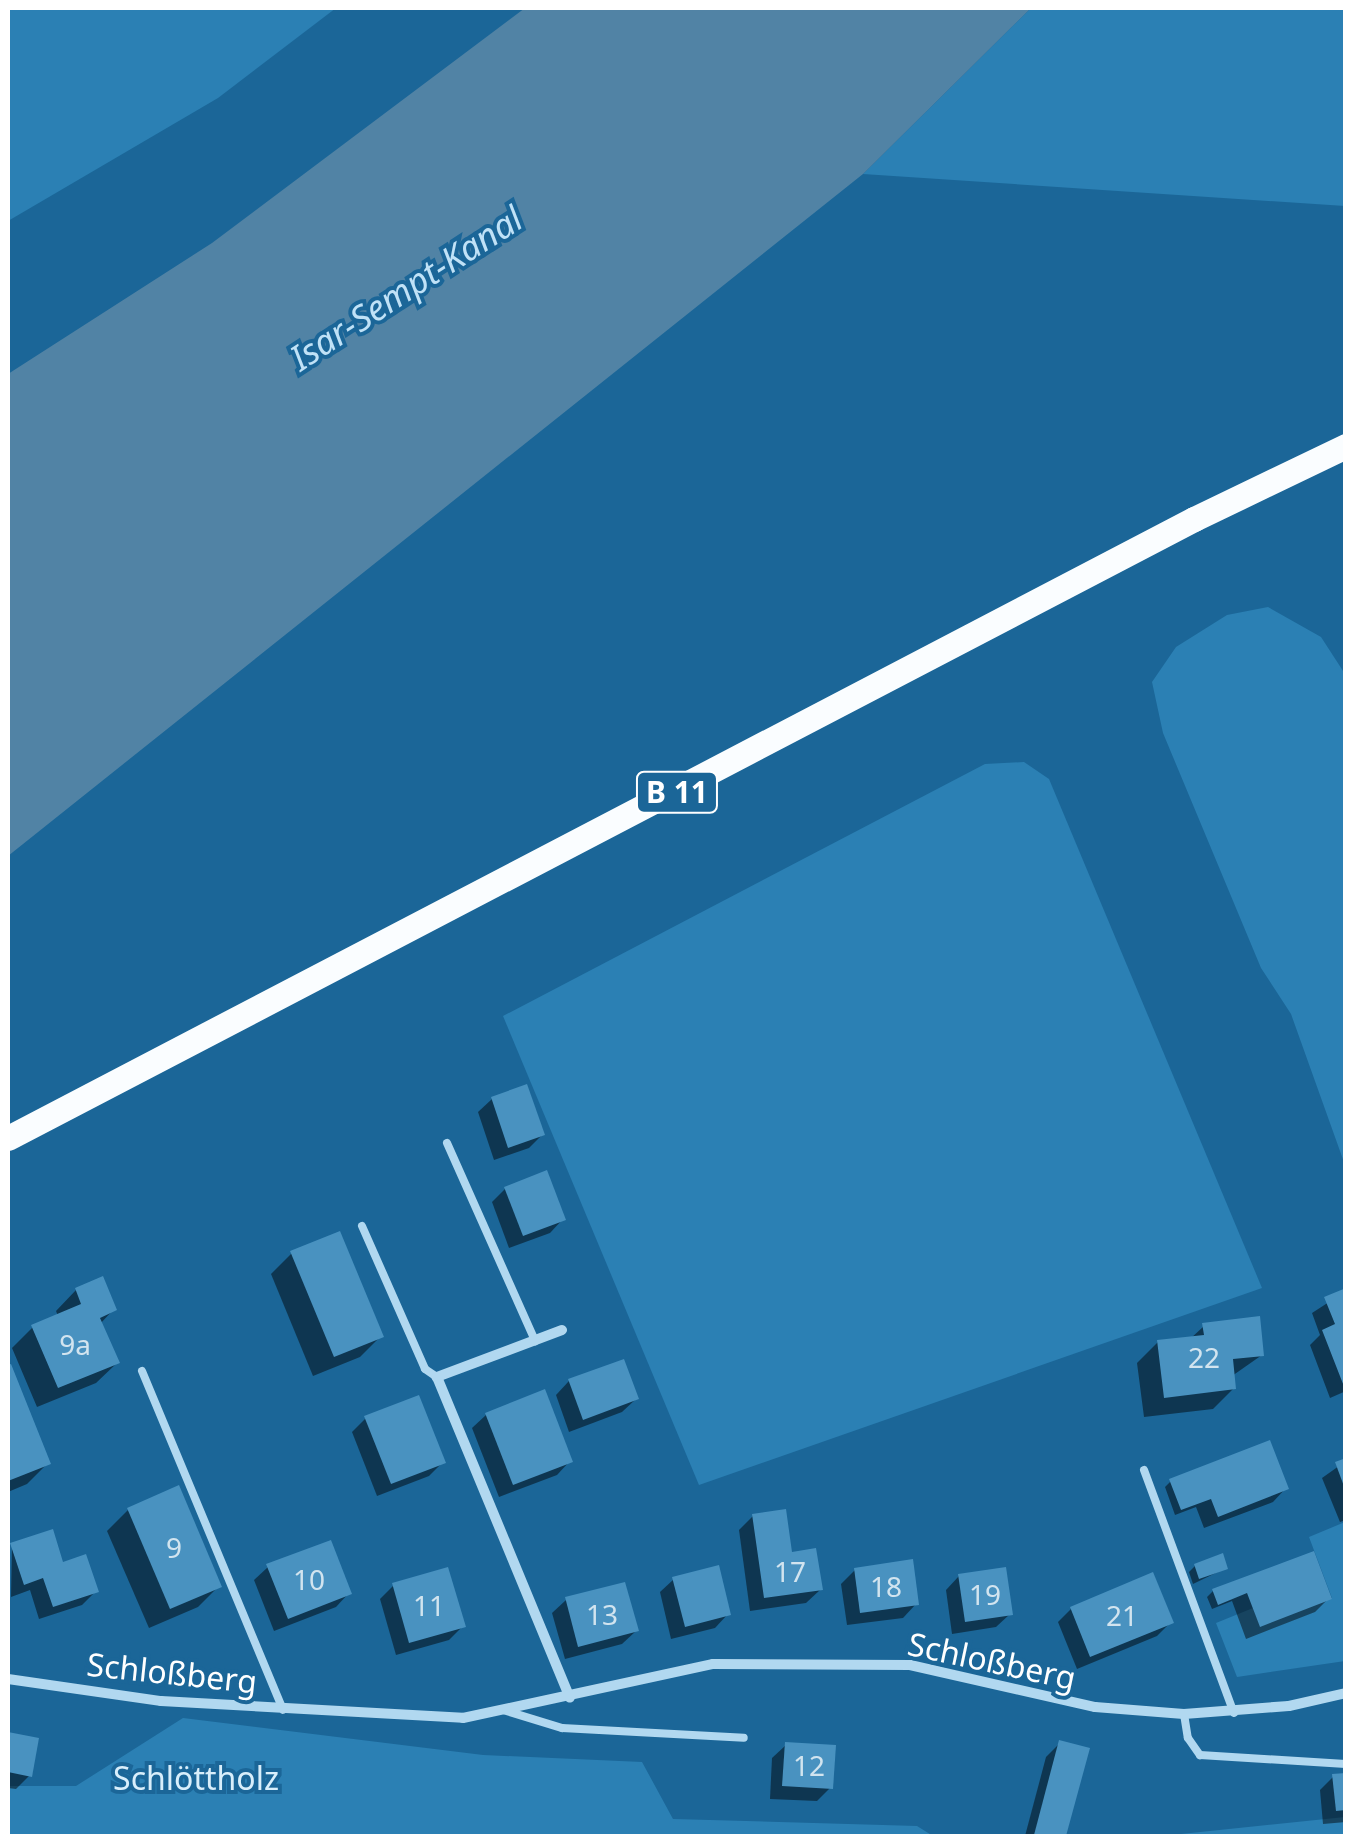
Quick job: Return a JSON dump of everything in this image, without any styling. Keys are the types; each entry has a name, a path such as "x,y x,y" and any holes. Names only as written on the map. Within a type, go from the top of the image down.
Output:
{"main road":[{"name":"B 11","path":"8,1138 1194,519 1346,446"}],"street":[{"path":"562,1330 438,1377 570,1698"},
{"name":"Schloßberg","path":"8,1679 283,1710 463,1718 570,1698 712,1664 910,1665 1095,1708 1184,1714 1234,1713 1346,1693"}],"lane":[{"path":"446,1143 535,1340"},
{"path":"362,1226 425,1369 438,1377"},
{"path":"142,1370 283,1710"},
{"path":"1144,1470 1234,1713"},
{"path":"503,1710 562,1728 744,1738"},
{"path":"1184,1714 1188,1738 1200,1755 1346,1764"}],"green space":[{"path":"8,8 336,8 218,98 8,221"},
{"path":"1031,8 1345,8 1345,206 863,174"},
{"path":"1268,607 1321,637 1345,674 1345,1165 1291,1014 1261,968 1163,733 1152,682 1176,647 1227,615"},
{"path":"1024,762 1049,779 1262,1288 699,1485 503,1016 985,764"},
{"path":"1345,1522 1345,1661 1237,1677 1216,1623 1253,1608 1260,1626 1332,1598 1309,1537"},
{"name":"Schlöttholz","path":"183,1718 483,1755 642,1762 673,1819 917,1826 933,1836 8,1836 8,1786 76,1786"},
{"path":"1345,1817 1345,1836 1162,1836"}],"water":[{"name":"Isar-Sempt-Kanal","path":"525,8 1031,8 863,174 8,856 8,374 212,243"}],"building":[{"path":"527,1084 545,1135 508,1148 491,1097"},
{"path":"547,1170 566,1220 523,1236 504,1187"},
{"path":"340,1231 384,1337 334,1357 290,1251"},
{"path":"103,1276 117,1310 100,1318 120,1363 58,1388 31,1325 81,1304 75,1288"},
{"path":"1346,1288 1345,1389 1322,1330 1335,1324 1324,1297"},
{"path":"1260,1316 1264,1356 1233,1359 1236,1389 1164,1398 1157,1340 1204,1335 1202,1323"},
{"path":"624,1359 639,1399 583,1420 568,1379"},
{"path":"11,1364 51,1464 8,1481 8,1365"},
{"path":"545,1389 573,1462 513,1485 485,1413"},
{"path":"419,1395 446,1463 391,1484 364,1416"},
{"path":"1270,1440 1289,1489 1218,1517 1211,1499 1181,1510 1169,1479"},
{"path":"1346,1458 1346,1489 1345,1489 1335,1462"},
{"path":"179,1485 222,1587 170,1609 127,1508"},
{"path":"786,1509 792,1552 816,1548 823,1590 764,1598 752,1514"},
{"path":"53,1529 63,1562 86,1554 99,1592 53,1607 43,1578 24,1585 10,1543"},
{"path":"331,1540 352,1594 288,1619 266,1564"},
{"path":"1314,1551 1332,1599 1260,1627 1247,1593 1218,1605 1212,1589"},
{"path":"1223,1553 1228,1569 1199,1579 1194,1564"},
{"path":"913,1559 919,1605 860,1613 854,1568"},
{"path":"719,1565 731,1615 685,1627 672,1577"},
{"path":"448,1567 466,1627 409,1643 392,1583"},
{"path":"1006,1567 1013,1615 965,1622 958,1574"},
{"path":"1153,1572 1174,1623 1090,1657 1070,1607"},
{"path":"625,1582 639,1631 578,1647 565,1597"},
{"path":"8,1732 39,1738 32,1777 8,1772"},
{"path":"1059,1740 1090,1748 1066,1836 1034,1835"},
{"path":"785,1742 836,1745 833,1789 782,1786"},
{"path":"1346,1773 1346,1810 1336,1811 1332,1774"}]}
